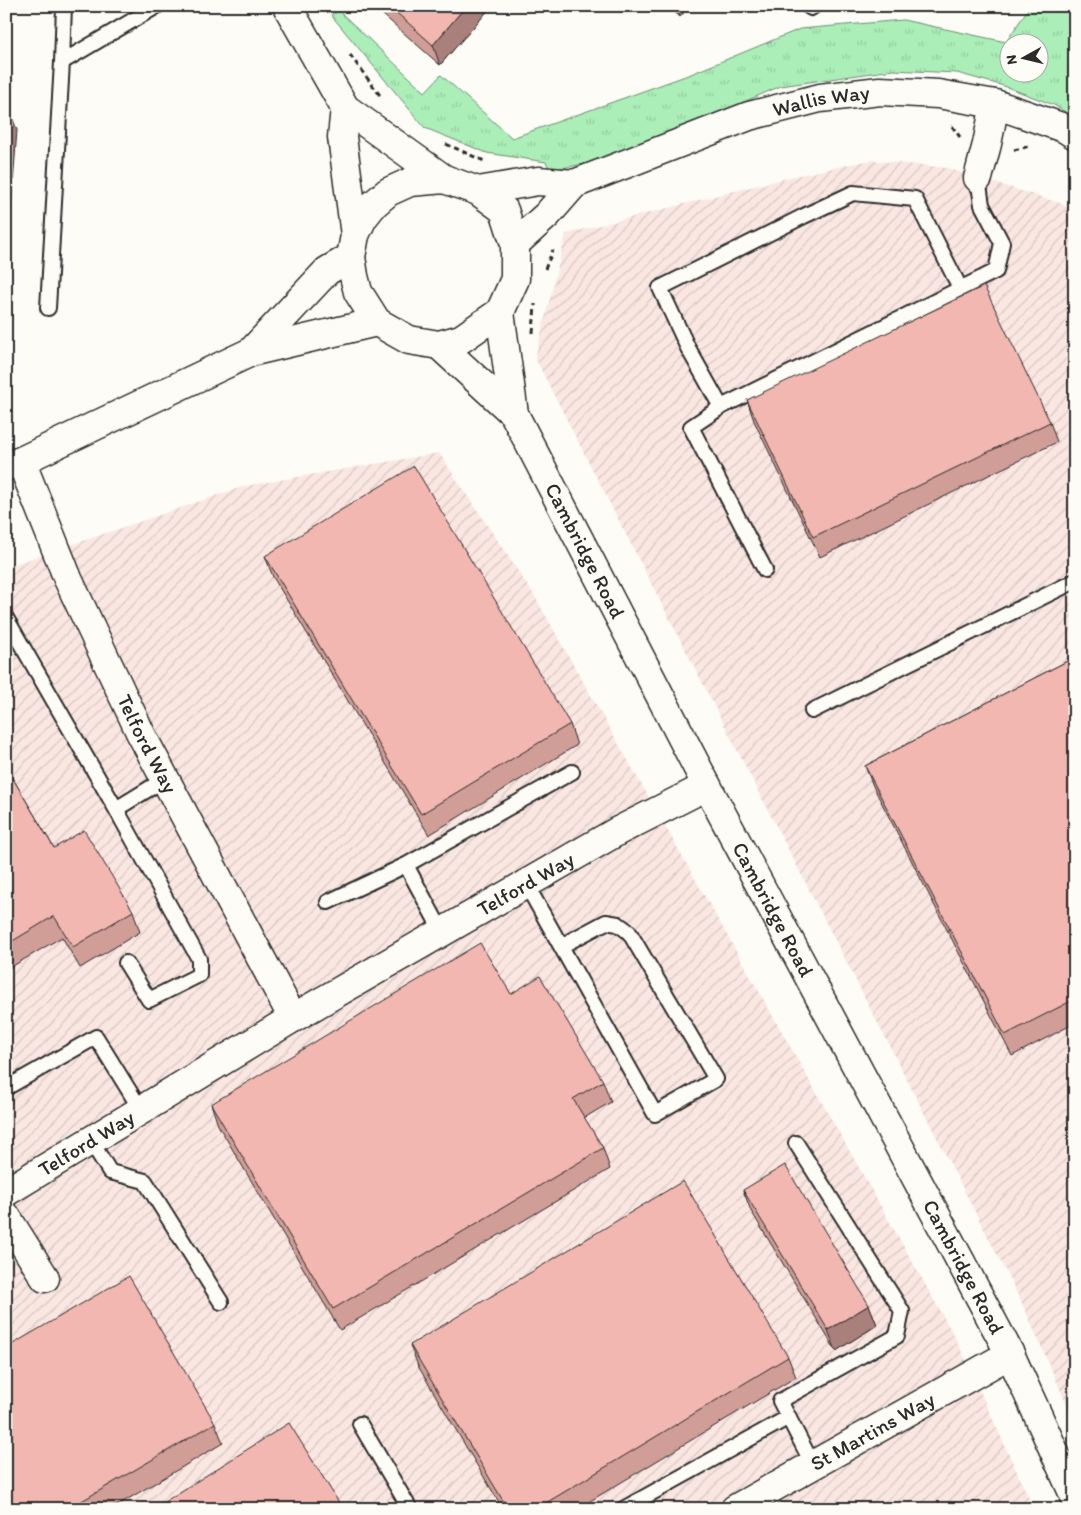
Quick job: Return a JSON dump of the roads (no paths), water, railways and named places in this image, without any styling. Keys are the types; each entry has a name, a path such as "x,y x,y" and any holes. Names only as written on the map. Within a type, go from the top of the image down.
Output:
{"street":[{"path":"287,6 345,108 444,179 478,191 504,210 515,244 515,280 500,312 461,338 439,345 409,340 377,322 358,292 342,137 345,108"},
{"name":"Wallis Way","path":"478,191 538,181 574,184 749,116 820,98 880,92 938,94 995,104 1064,128 1075,135"},
{"path":"978,178 995,104"},
{"path":"251,352 353,246 363,218 374,204 388,192 410,182 444,179"},
{"name":"Wallis Way","path":"515,244 547,215 574,184"},
{"path":"500,312 514,414"},
{"path":"14,463 251,352 377,322"},
{"name":"Cambridge Road","path":"439,345 514,414 707,786 1010,1354 1075,1497"},
{"name":"Telford Way","path":"14,463 141,734 293,1018"},
{"name":"Telford Way","path":"6,1192 293,1018 618,831 707,786"},
{"path":"6,1216 45,1278"},
{"name":"St Martins Way","path":"735,1509 1010,1354"}],"lane":[{"path":"48,308 64,6"},
{"path":"62,62 157,6"},
{"path":"808,6 811,8 814,6"},
{"path":"765,570 691,427 721,407 996,271 1002,243 982,205 978,178"},
{"path":"721,407 688,348 660,288 804,216 853,193 915,199 960,288"},
{"path":"812,711 1075,581"},
{"path":"6,618 116,808 199,959 199,975 149,1000 126,963"},
{"path":"328,902 406,865 572,772"},
{"path":"116,808 165,779"},
{"path":"406,865 442,932"},
{"path":"526,884 655,1114 716,1079 629,932 618,924 606,922 561,946"},
{"path":"6,1088 96,1037 141,1110"},
{"path":"90,1140 110,1172 145,1181 221,1302"},
{"path":"796,1143 902,1311 897,1336 780,1402 813,1465"},
{"path":"623,1509 789,1417"},
{"path":"360,1424 410,1509"}]}
